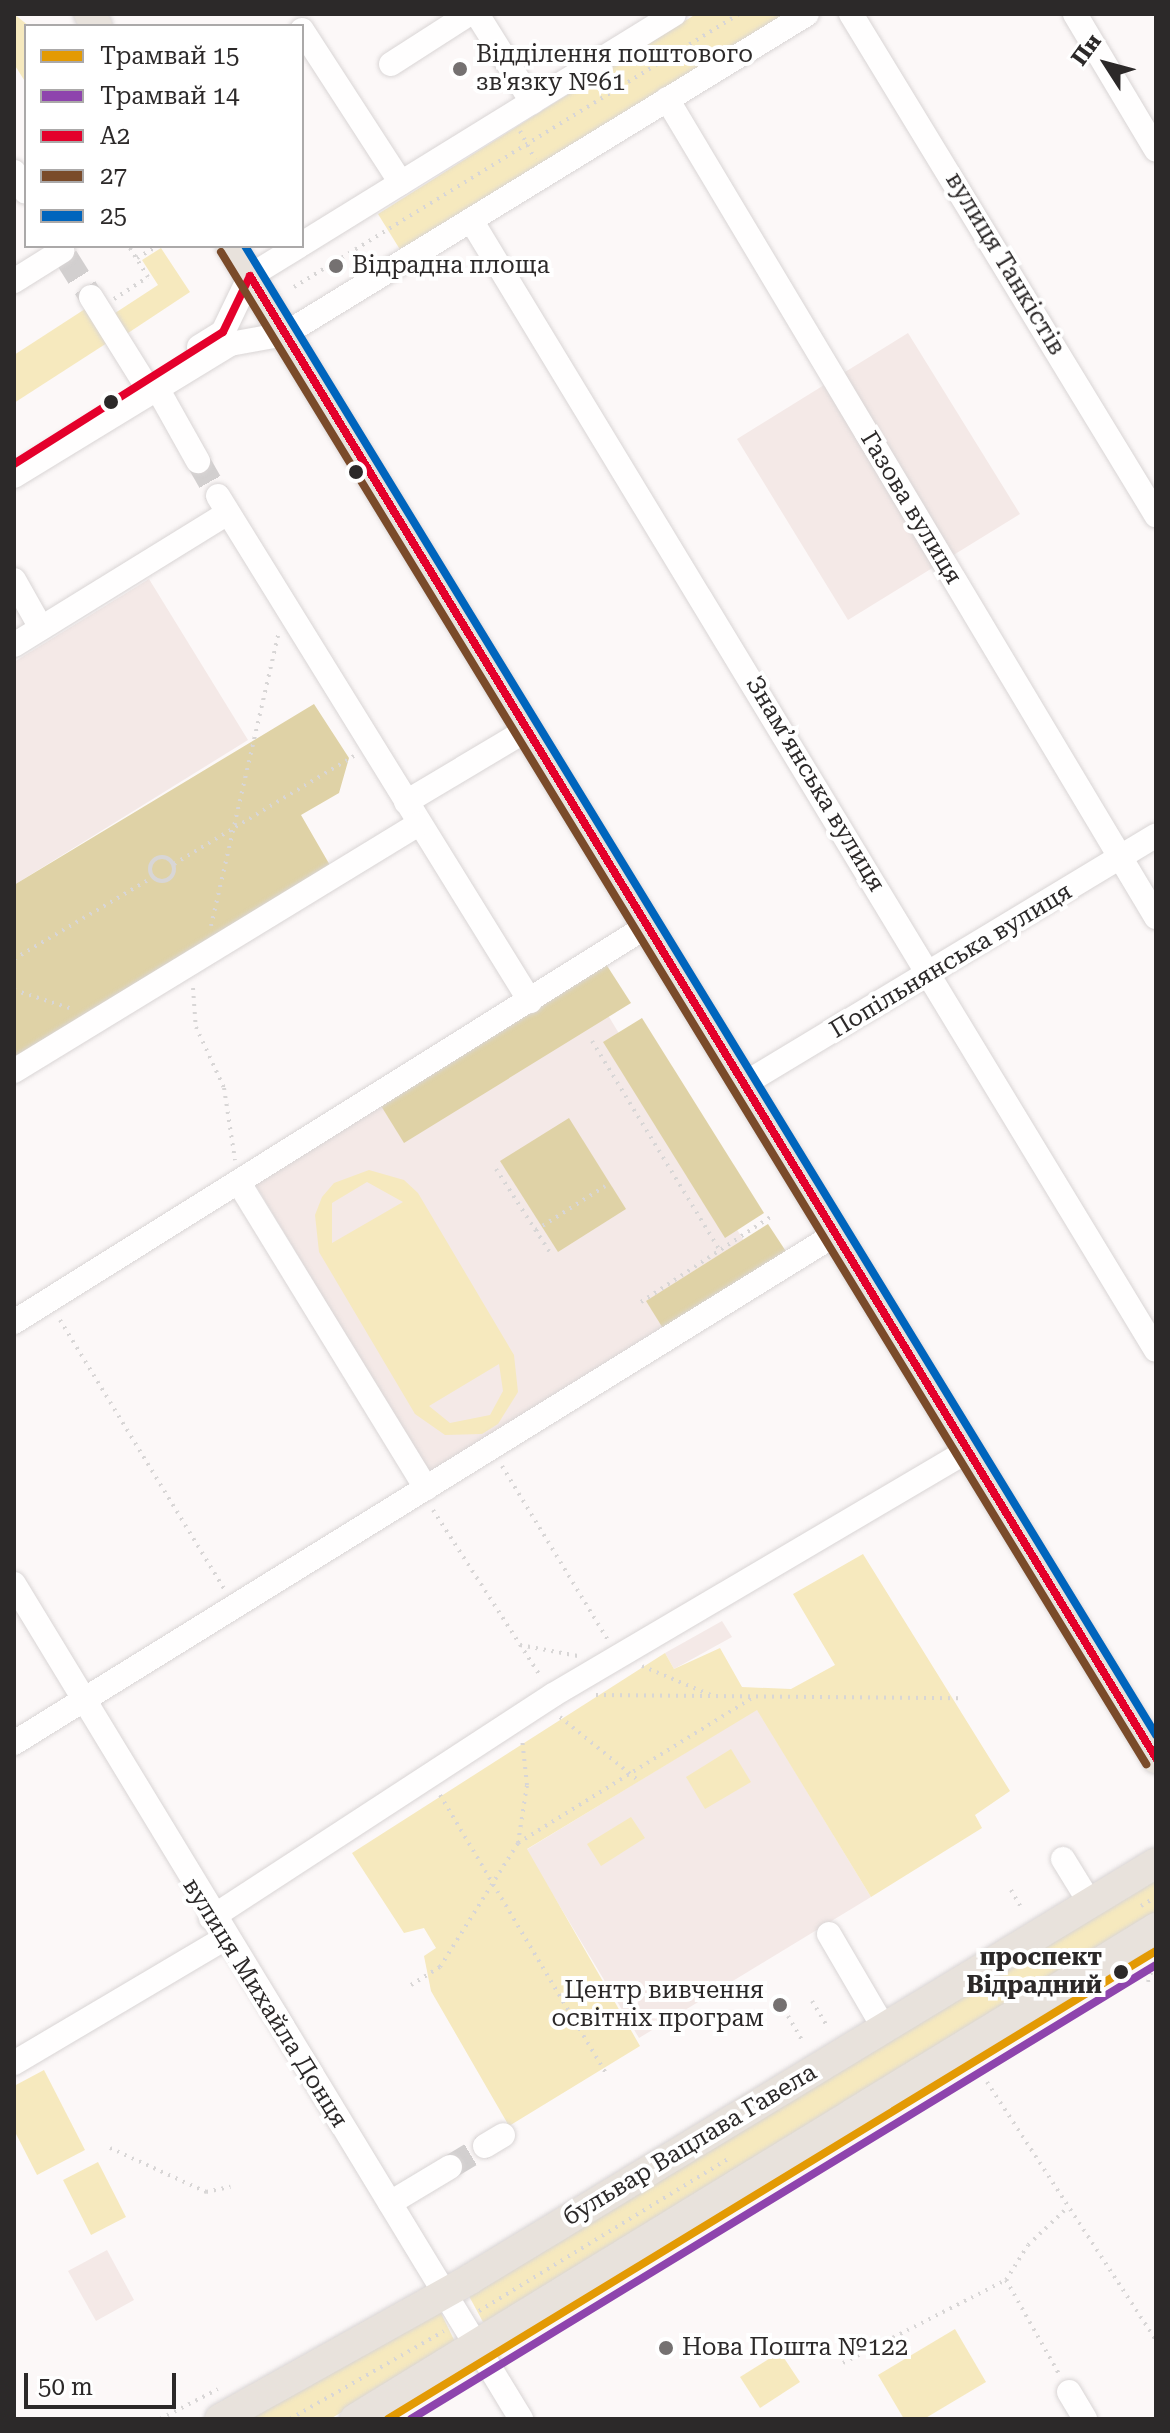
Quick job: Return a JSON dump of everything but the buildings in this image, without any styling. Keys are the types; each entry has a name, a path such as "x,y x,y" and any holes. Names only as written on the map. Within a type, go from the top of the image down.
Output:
{"main road":[{"path":"232,248 1156,1758"},
{"name":"бульвар Вацлава Гавела","path":"220,2419 446,2293 1156,1863"},
{"path":"355,2419 477,2349 1156,1928"}],"street":[{"path":"391,64 469,14"},
{"path":"477,14 521,109"},
{"path":"304,243 674,14"},
{"path":"14,464 150,385 230,344 285,334 807,14"},
{"name":"вулиця Танкістів","path":"851,14 1156,515"},
{"path":"1075,14 1156,150"},
{"path":"304,33 401,183"},
{"name":"Газова вулиця","path":"667,99 1156,917"},
{"name":"Знамʼянська вулиця","path":"471,220 1156,1350"},
{"path":"14,476 223,332 250,276 296,248"},
{"path":"14,281 62,251"},
{"path":"95,303 198,461"},
{"path":"14,645 223,505 284,609 530,1001"},
{"path":"14,580 41,628"},
{"path":"406,802 527,730"},
{"path":"14,1071 206,950 419,824"},
{"name":"Попільнянська вулиця","path":"744,1084 1156,835"},
{"path":"14,1322 647,926"},
{"path":"235,1185 426,1488"},
{"path":"14,1743 836,1234"},
{"path":"211,1918 542,1702 968,1451"},
{"name":"вулиця Михайла Донця","path":"14,1584 211,1918 446,2293 521,2419"},
{"path":"1063,1859 1090,1903"},
{"path":"829,1934 884,2028"},
{"path":"14,2063 224,1939"},
{"path":"390,2203 450,2167"},
{"path":"1069,2392 1085,2419"}],"path":[{"path":"294,287 739,14"},
{"path":"521,109 527,144 545,174"},
{"path":"95,303 148,277 130,248"},
{"path":"137,258 154,248"},
{"path":"235,1185 236,1151 224,1088 196,1027 192,991 206,950 284,609"},
{"path":"153,877 166,881 174,864 370,746"},
{"path":"14,959 153,877 159,857 174,864"},
{"path":"14,990 101,1019"},
{"path":"592,1041 720,1251"},
{"path":"496,1169 551,1254"},
{"path":"536,1230 605,1186"},
{"path":"641,1302 772,1216"},
{"path":"48,1301 236,1608"},
{"path":"490,1447 613,1659"},
{"path":"519,1645 613,1659 715,1697"},
{"path":"518,1843 754,1697"},
{"path":"542,1702 639,1781"},
{"path":"411,1985 440,1967 518,1843 527,1785 519,1717"},
{"path":"429,1776 606,2073"},
{"path":"1011,1890 1022,1909"},
{"path":"1129,1913 1156,1897"},
{"path":"1148,1982 1152,1970"},
{"path":"812,2001 827,2026"},
{"path":"788,2016 803,2042"},
{"path":"987,2082 1156,2340"},
{"path":"110,2148 206,2192 230,2187"},
{"path":"290,2419 462,2321 741,2151"},
{"path":"843,2363 1006,2280 1028,2245 1067,2208"},
{"path":"1006,2280 1069,2392"}],"shaded area":[{"path":"14,14 26,24 24,24 24,80 14,64"},
{"path":"696,14 795,14 404,256 378,214"},
{"path":"161,248 190,292 122,337 109,317 158,285 142,260"},
{"path":"85,309 107,343 14,403 14,355"},
{"path":"908,333 1020,514 848,620 737,439"},
{"path":"149,579 248,740 14,885 14,662"},
{"path":"314,704 349,758 339,793 301,815 335,874 14,1071 14,885"},
{"path":"604,961 631,1003 404,1143 378,1101"},
{"path":"585,977 759,1266 429,1474 255,1184"},
{"path":"642,1018 764,1213 725,1238 603,1042"},
{"path":"569,1118 626,1209 558,1252 500,1161"},
{"path":"369,1170 404,1180 418,1193 514,1355 518,1392 498,1424 482,1434 445,1435 415,1414 319,1252 315,1215 322,1197 334,1183","holes":["367,1182 403,1202 332,1243 332,1203","499,1364 503,1391 490,1415 450,1423 429,1406"]},
{"path":"768,1224 787,1253 664,1330 646,1301"},
{"path":"863,1554 1010,1791 975,1815 982,1828 871,1897 757,1710 527,1849 640,2046 509,2126 431,1991 424,1956 436,1948 424,1928 404,1933 352,1853 665,1653 674,1669 720,1648 742,1687 791,1689 835,1665 793,1594"},
{"path":"722,1621 732,1637 674,1669 665,1653"},
{"path":"757,1709 871,1897 639,2038 526,1850"},
{"path":"731,1749 751,1782 705,1809 686,1777"},
{"path":"631,1817 645,1838 601,1866 587,1844"},
{"path":"1156,1870 1156,1915 499,2319 483,2322 469,2296"},
{"path":"44,2070 85,2150 37,2175 14,2130 14,2086"},
{"path":"98,2162 126,2217 91,2235 63,2180"},
{"path":"107,2250 134,2300 96,2321 68,2271"},
{"path":"439,2309 457,2346 330,2419 242,2419"},
{"path":"955,2329 986,2382 924,2419 904,2419 878,2375"},
{"path":"780,2352 800,2382 760,2408 740,2377"}],"tunnel":[{"path":"66,257 91,297"},
{"path":"198,461 218,496"},
{"path":"450,2167 485,2146"}],"tram line":[{"name":"15","path":"388,2419 1156,1951"},
{"name":"14","path":"411,2419 1156,1965"}],"transit line":[{"name":"25","path":"246,248 1156,1735"},
{"name":"27","path":"221,252 1146,1764"},
{"name":"А2","path":"250,276 1156,1758"},
{"name":"А2","path":"14,464 223,332 250,276"}],"place":[{"name":"Відділення поштового зв'язку №61","path":"460,69"},
{"name":"Відрадна площа","path":"336,266"},
{"name":"проспект Відрадний","path":"1121,1972"},
{"name":"Центр вивчення освітніх програм","path":"780,2005"},
{"name":"Нова Пошта №122","path":"666,2348"}]}
